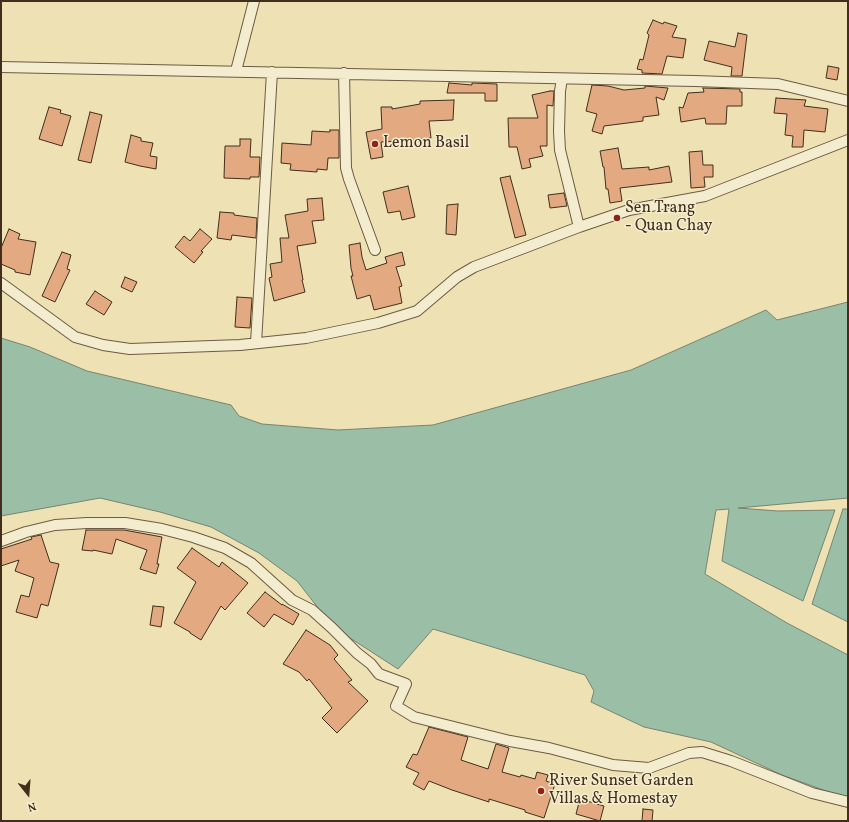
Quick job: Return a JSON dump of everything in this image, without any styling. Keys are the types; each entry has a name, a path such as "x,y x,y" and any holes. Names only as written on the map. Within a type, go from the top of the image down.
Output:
{"street":[{"path":"236,71 254,1"},
{"path":"1,67 562,78 778,84 848,100"},
{"path":"256,343 272,72"},
{"path":"344,74 346,168 375,250"},
{"path":"562,78 559,131 560,150 579,227"},
{"path":"1,283 75,337 103,346 130,349 240,345 306,338 378,323 417,311 457,277 474,267 579,227 629,210 705,196 848,140"},
{"path":"1,541 26,532 55,525 87,523 126,524 162,529 193,537 225,548 251,563 292,600 312,610 357,653 371,664 379,674 406,684 396,706 414,717 510,741 549,748 613,765 649,768 689,753 702,752 731,761 812,792 848,802"}],"shaded area":[{"path":"848,302 848,498 738,508 778,511 835,510 803,601 722,561 729,509 716,510 705,574 787,623 848,655 848,799 782,775 711,742 644,727 591,702 594,691 585,675 433,629 398,669 350,638 326,618 297,581 259,553 211,527 160,512 100,498 1,516 1,338 30,347 87,371 231,405 239,416 262,424 338,430 433,425 631,370 766,310 777,320"},
{"path":"843,509 848,509 848,622 812,604"}],"building":[{"path":"653,20 663,24 664,22 677,26 672,37 686,39 683,58 667,56 662,74 642,73 642,70 637,69 640,59 643,60 649,35 647,33"},
{"path":"738,33 747,35 742,76 731,76 732,67 704,60 709,41 735,47"},
{"path":"828,66 839,68 837,80 826,78"},
{"path":"449,83 472,85 472,83 497,84 497,101 485,101 485,93 447,93"},
{"path":"592,85 608,86 624,90 645,88 645,86 668,88 664,100 656,97 659,115 643,117 643,121 604,126 602,134 592,131 597,114 586,111"},
{"path":"703,88 740,89 740,92 742,92 742,106 727,106 726,124 706,124 705,118 681,122 679,107 683,108 688,93 704,92"},
{"path":"554,91 553,106 547,105 547,146 540,146 543,156 529,159 531,167 522,169 517,147 509,147 508,118 538,118 532,95"},
{"path":"776,98 806,100 804,106 828,109 825,132 804,130 803,147 792,147 793,136 785,135 787,114 774,113"},
{"path":"454,100 453,120 429,121 431,138 381,142 383,157 371,159 366,132 382,129 381,107 392,107 392,109 420,104 420,101"},
{"path":"49,107 61,110 60,113 71,116 62,146 39,139"},
{"path":"90,112 102,115 91,163 78,160"},
{"path":"330,130 339,130 339,158 328,158 327,170 317,169 317,172 290,170 291,164 281,163 282,143 311,145 312,131 330,132"},
{"path":"131,135 141,138 141,141 153,143 150,156 157,157 156,169 125,162"},
{"path":"240,139 251,139 250,157 260,157 259,177 250,177 250,179 224,178 225,146 240,146"},
{"path":"618,148 622,169 649,167 649,170 669,166 672,182 620,188 622,201 610,203 608,189 606,189 604,167 600,151"},
{"path":"702,151 703,165 713,165 713,177 704,177 705,187 691,188 689,152"},
{"path":"510,176 526,235 515,238 500,178"},
{"path":"408,186 415,217 402,220 400,211 388,213 383,192"},
{"path":"564,193 567,206 550,208 548,195"},
{"path":"322,198 324,220 312,221 316,243 297,246 305,292 274,301 269,278 272,277 270,264 282,262 280,238 289,238 285,215 308,211 307,199"},
{"path":"458,204 456,235 446,234 447,205"},
{"path":"220,212 234,213 234,215 257,218 256,238 232,235 231,240 217,238"},
{"path":"9,229 20,234 18,239 36,242 30,275 15,272 15,270 1,264 1,248"},
{"path":"200,229 212,239 201,251 203,252 194,263 175,247 184,236 190,241"},
{"path":"360,243 366,270 387,263 385,257 402,252 405,265 396,267 402,286 399,287 402,303 374,310 370,295 357,299 351,276 353,276 349,245"},
{"path":"62,252 71,255 67,269 70,270 55,302 42,296"},
{"path":"125,277 137,282 132,292 121,287"},
{"path":"95,291 112,302 104,315 86,304"},
{"path":"237,297 252,298 250,328 235,327"},
{"path":"86,530 124,530 162,537 157,564 159,564 156,574 140,569 147,550 116,539 112,554 93,550 82,550"},
{"path":"41,535 50,562 59,564 48,606 41,604 37,618 16,612 21,595 29,597 34,578 15,571 19,560 1,566 1,549 32,539 31,537"},
{"path":"192,548 219,567 222,562 248,583 225,610 221,606 201,640 174,623 196,582 177,568"},
{"path":"265,592 282,605 299,614 293,625 274,614 264,627 247,613"},
{"path":"153,606 164,607 161,627 150,625"},
{"path":"306,630 330,645 338,655 334,659 352,680 348,682 368,701 337,733 322,718 332,708 309,679 307,681 299,672 283,664"},
{"path":"429,727 468,737 461,760 488,769 496,744 509,748 502,772 535,779 537,772 548,775 546,781 555,784 544,818 525,812 525,810 489,799 489,802 429,781 424,790 413,784 419,773 406,767 413,754 417,755"},
{"path":"580,799 604,806 600,821 576,814"},
{"path":"643,809 653,810 652,821 642,821"}],"place":[{"name":"Lemon Basil","path":"375,144"},
{"name":"Sen Trang - Quan Chay","path":"617,218"},
{"name":"River Sunset Garden Villas & Homestay","path":"541,791"}]}
